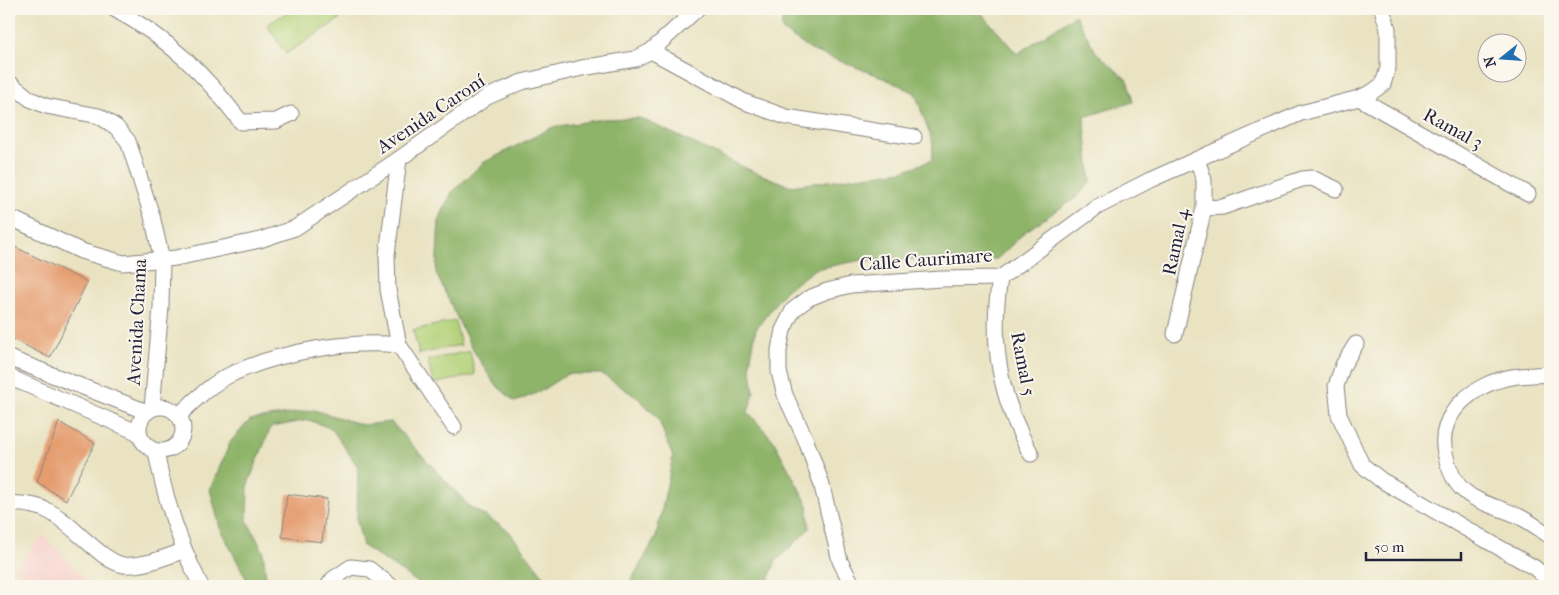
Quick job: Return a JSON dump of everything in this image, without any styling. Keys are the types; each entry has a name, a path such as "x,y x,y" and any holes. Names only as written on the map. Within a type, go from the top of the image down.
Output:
{"street":[{"path":"114,9 140,23 175,48 213,85 242,122 276,121 291,114"},
{"name":"Avenida Caroní","path":"9,217 43,235 102,259 123,263 162,260 240,246 279,235 295,228 488,97 522,82 582,68 635,59 650,51 697,9"},
{"name":"Calle Caurimare","path":"853,586 840,561 821,482 779,372 779,350 783,330 793,310 809,298 827,291 875,282 1000,278 1097,207 1197,159 1301,113 1359,98 1372,92 1383,84 1388,68 1388,29 1382,9"},
{"path":"650,51 745,102 786,117 914,137"},
{"name":"Avenida Chama","path":"9,82 30,99 46,106 99,116 116,127 128,141 152,216 162,260 161,307 149,410"},
{"name":"Ramal 3","path":"1359,98 1528,194"},
{"path":"399,159 387,255 388,290 399,345 454,427"},
{"name":"Ramal 4","path":"1175,334 1204,208 1204,180 1197,159"},
{"path":"1204,208 1223,207 1302,179 1312,178 1336,189"},
{"name":"Ramal 5","path":"1000,278 995,312 995,340 999,366 1009,403 1022,438 1031,454"},
{"path":"180,415 203,392 232,373 267,361 303,351 378,342 399,345"},
{"path":"1356,344 1343,365 1336,386 1339,415 1362,465 1381,480 1535,568 1550,582"},
{"path":"9,358 149,410 166,407 180,415 184,431 182,439 170,450 156,452 147,447 139,433 140,419 149,410"},
{"path":"1550,374 1511,377 1478,390 1452,411 1446,423 1442,440 1450,472 1462,489 1474,498 1517,515 1550,536"},
{"path":"9,377 139,433"},
{"path":"156,452 166,498 183,551 201,586"},
{"path":"9,503 46,510 72,526 101,553 122,565 140,563 183,551"},
{"path":"328,586 333,578 351,567 369,569 391,586"}],"shaded area":[{"path":"43,535 91,586 33,586 15,568"}],"green space":[{"path":"292,9 335,9 341,18 286,54 267,25"},
{"path":"782,9 978,9 1017,54 1075,15 1096,52 1128,81 1133,102 1084,117 1091,182 1077,197 1026,231 997,259 862,260 815,269 785,291 756,329 750,363 754,392 748,412 773,440 808,505 809,529 776,561 766,586 628,586 656,537 673,457 658,418 639,399 602,374 567,374 539,392 515,402 494,383 470,345 436,273 439,220 452,192 483,163 553,127 602,119 640,118 752,171 790,186 903,171 932,160 933,144 915,93 882,77 811,50 782,30"},
{"path":"455,321 461,345 419,354 413,330"},
{"path":"470,351 475,375 433,384 428,360"},
{"path":"314,410 363,425 391,422 469,506 509,531 551,586 423,586 363,546 357,521 358,467 332,429 309,420 271,427 248,484 247,520 263,551 267,586 250,586 220,528 210,489 231,441 250,420"}],"building":[{"path":"9,244 87,282 50,358 9,337"},
{"path":"59,422 95,443 66,500 37,482"},
{"path":"287,494 327,499 322,542 282,537"}]}
